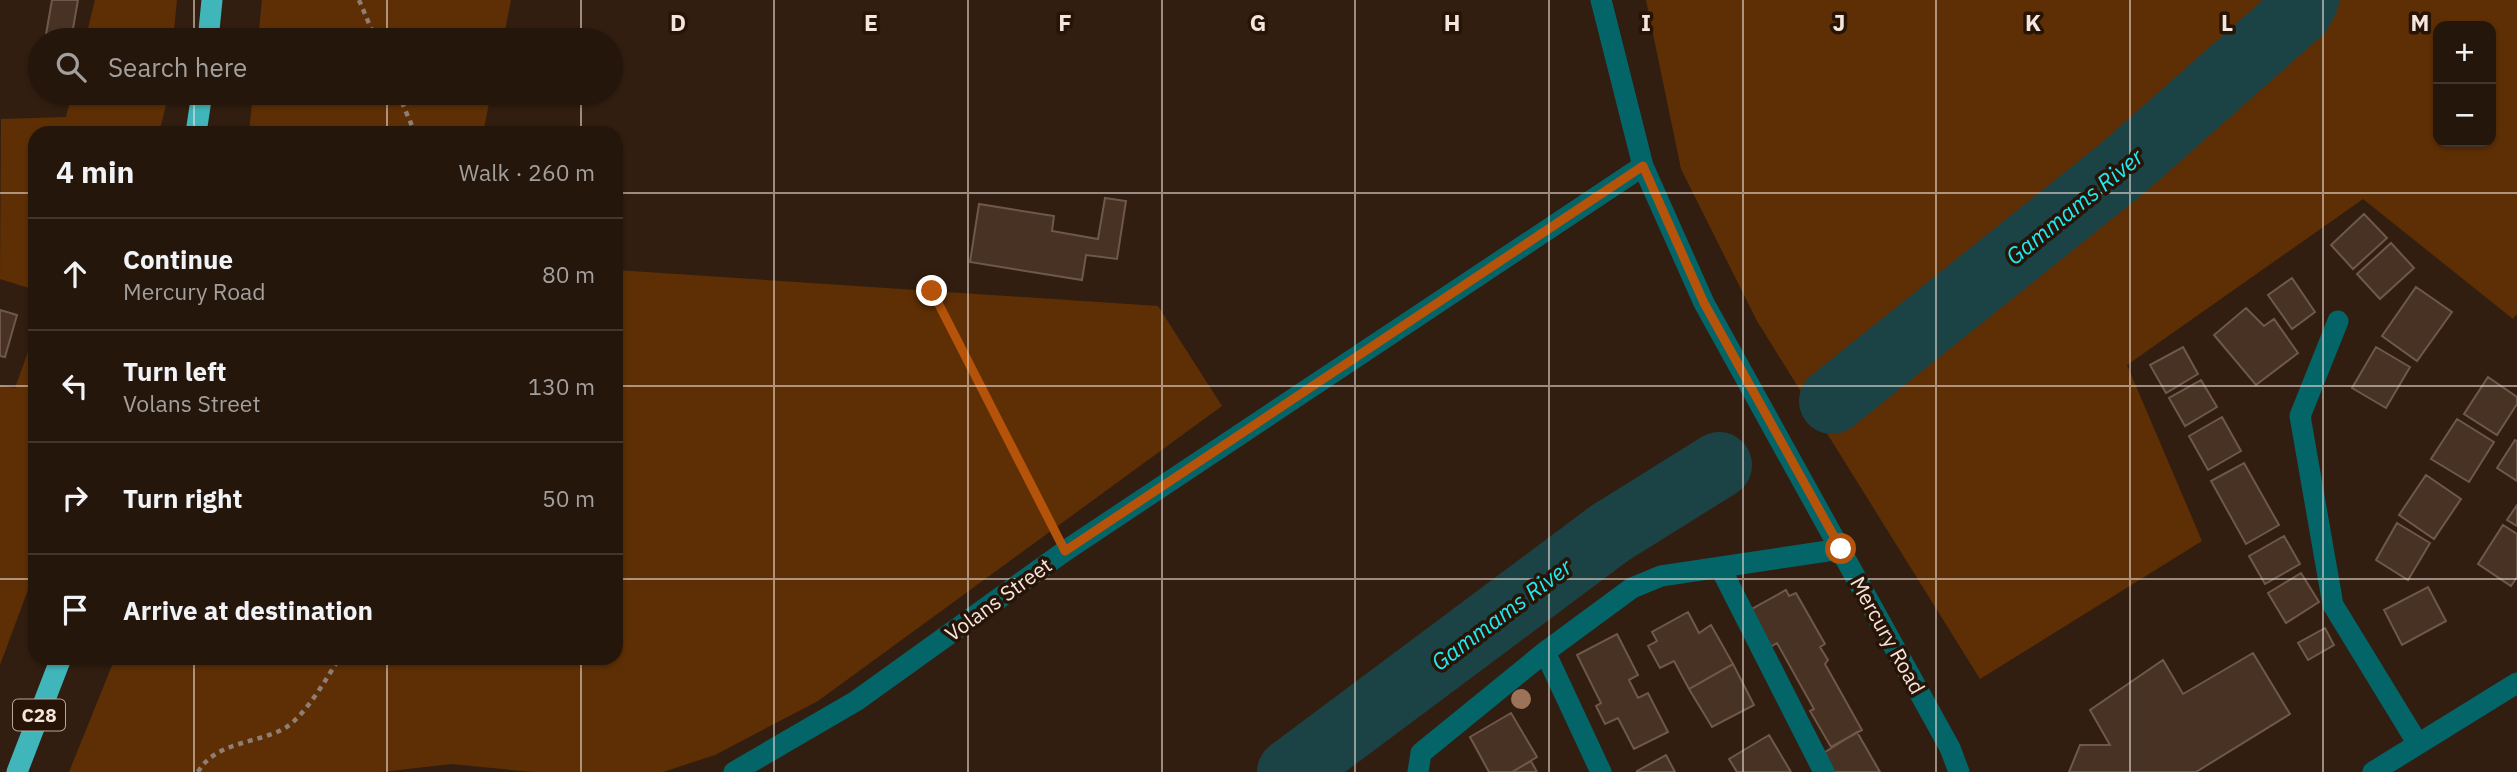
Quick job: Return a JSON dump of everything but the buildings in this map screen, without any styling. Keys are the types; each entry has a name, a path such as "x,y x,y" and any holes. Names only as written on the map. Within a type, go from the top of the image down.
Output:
{"highway":[{"path":"209,28 212,0"},
{"path":"197,126 200,105"},
{"name":"C28","path":"17,772 58,665"}],"street":[{"name":"Mercury Road","path":"1601,0 1643,166 1704,303 1950,748 1959,772"},
{"name":"Volans Street","path":"734,772 856,701 1065,551 1643,166"},
{"path":"2339,321 2300,416 2333,605 2418,744"},
{"path":"1418,772 1421,753 1545,652 1632,588 1661,576 1841,549"},
{"path":"1720,567 1824,772"},
{"path":"1545,652 1601,772"},
{"path":"2373,772 2517,683"}],"path":[{"path":"359,0 371,28"},
{"path":"403,105 412,126"},
{"path":"932,291 1065,551"},
{"path":"198,772 224,748 287,728 317,694 335,665"}],"shaded area":[{"path":"95,0 177,0 174,28 88,28"},
{"path":"262,0 511,0 505,28 259,28"},
{"path":"1646,0 2517,0 2517,314 2513,319 2363,199 2127,365 2202,541 1980,679 1757,321 1681,169"},
{"path":"69,105 166,105 161,126 28,126 28,288 0,279 1,119 66,117"},
{"path":"252,105 489,105 484,126 250,126"},
{"path":"623,270 1158,306 1222,406 818,701 715,755 663,772 532,772 451,764 382,772 69,772 112,665 623,665"},
{"path":"28,352 28,590 0,665 0,385 15,388"}],"waterway":[{"name":"Gammams River","path":"1832,401 2124,167 2300,11 2306,0"},
{"name":"Gammams River","path":"1290,772 1610,533 1719,465"}],"route":[{"path":"932,291 1065,551 1643,166 1704,303 1841,549"}]}
